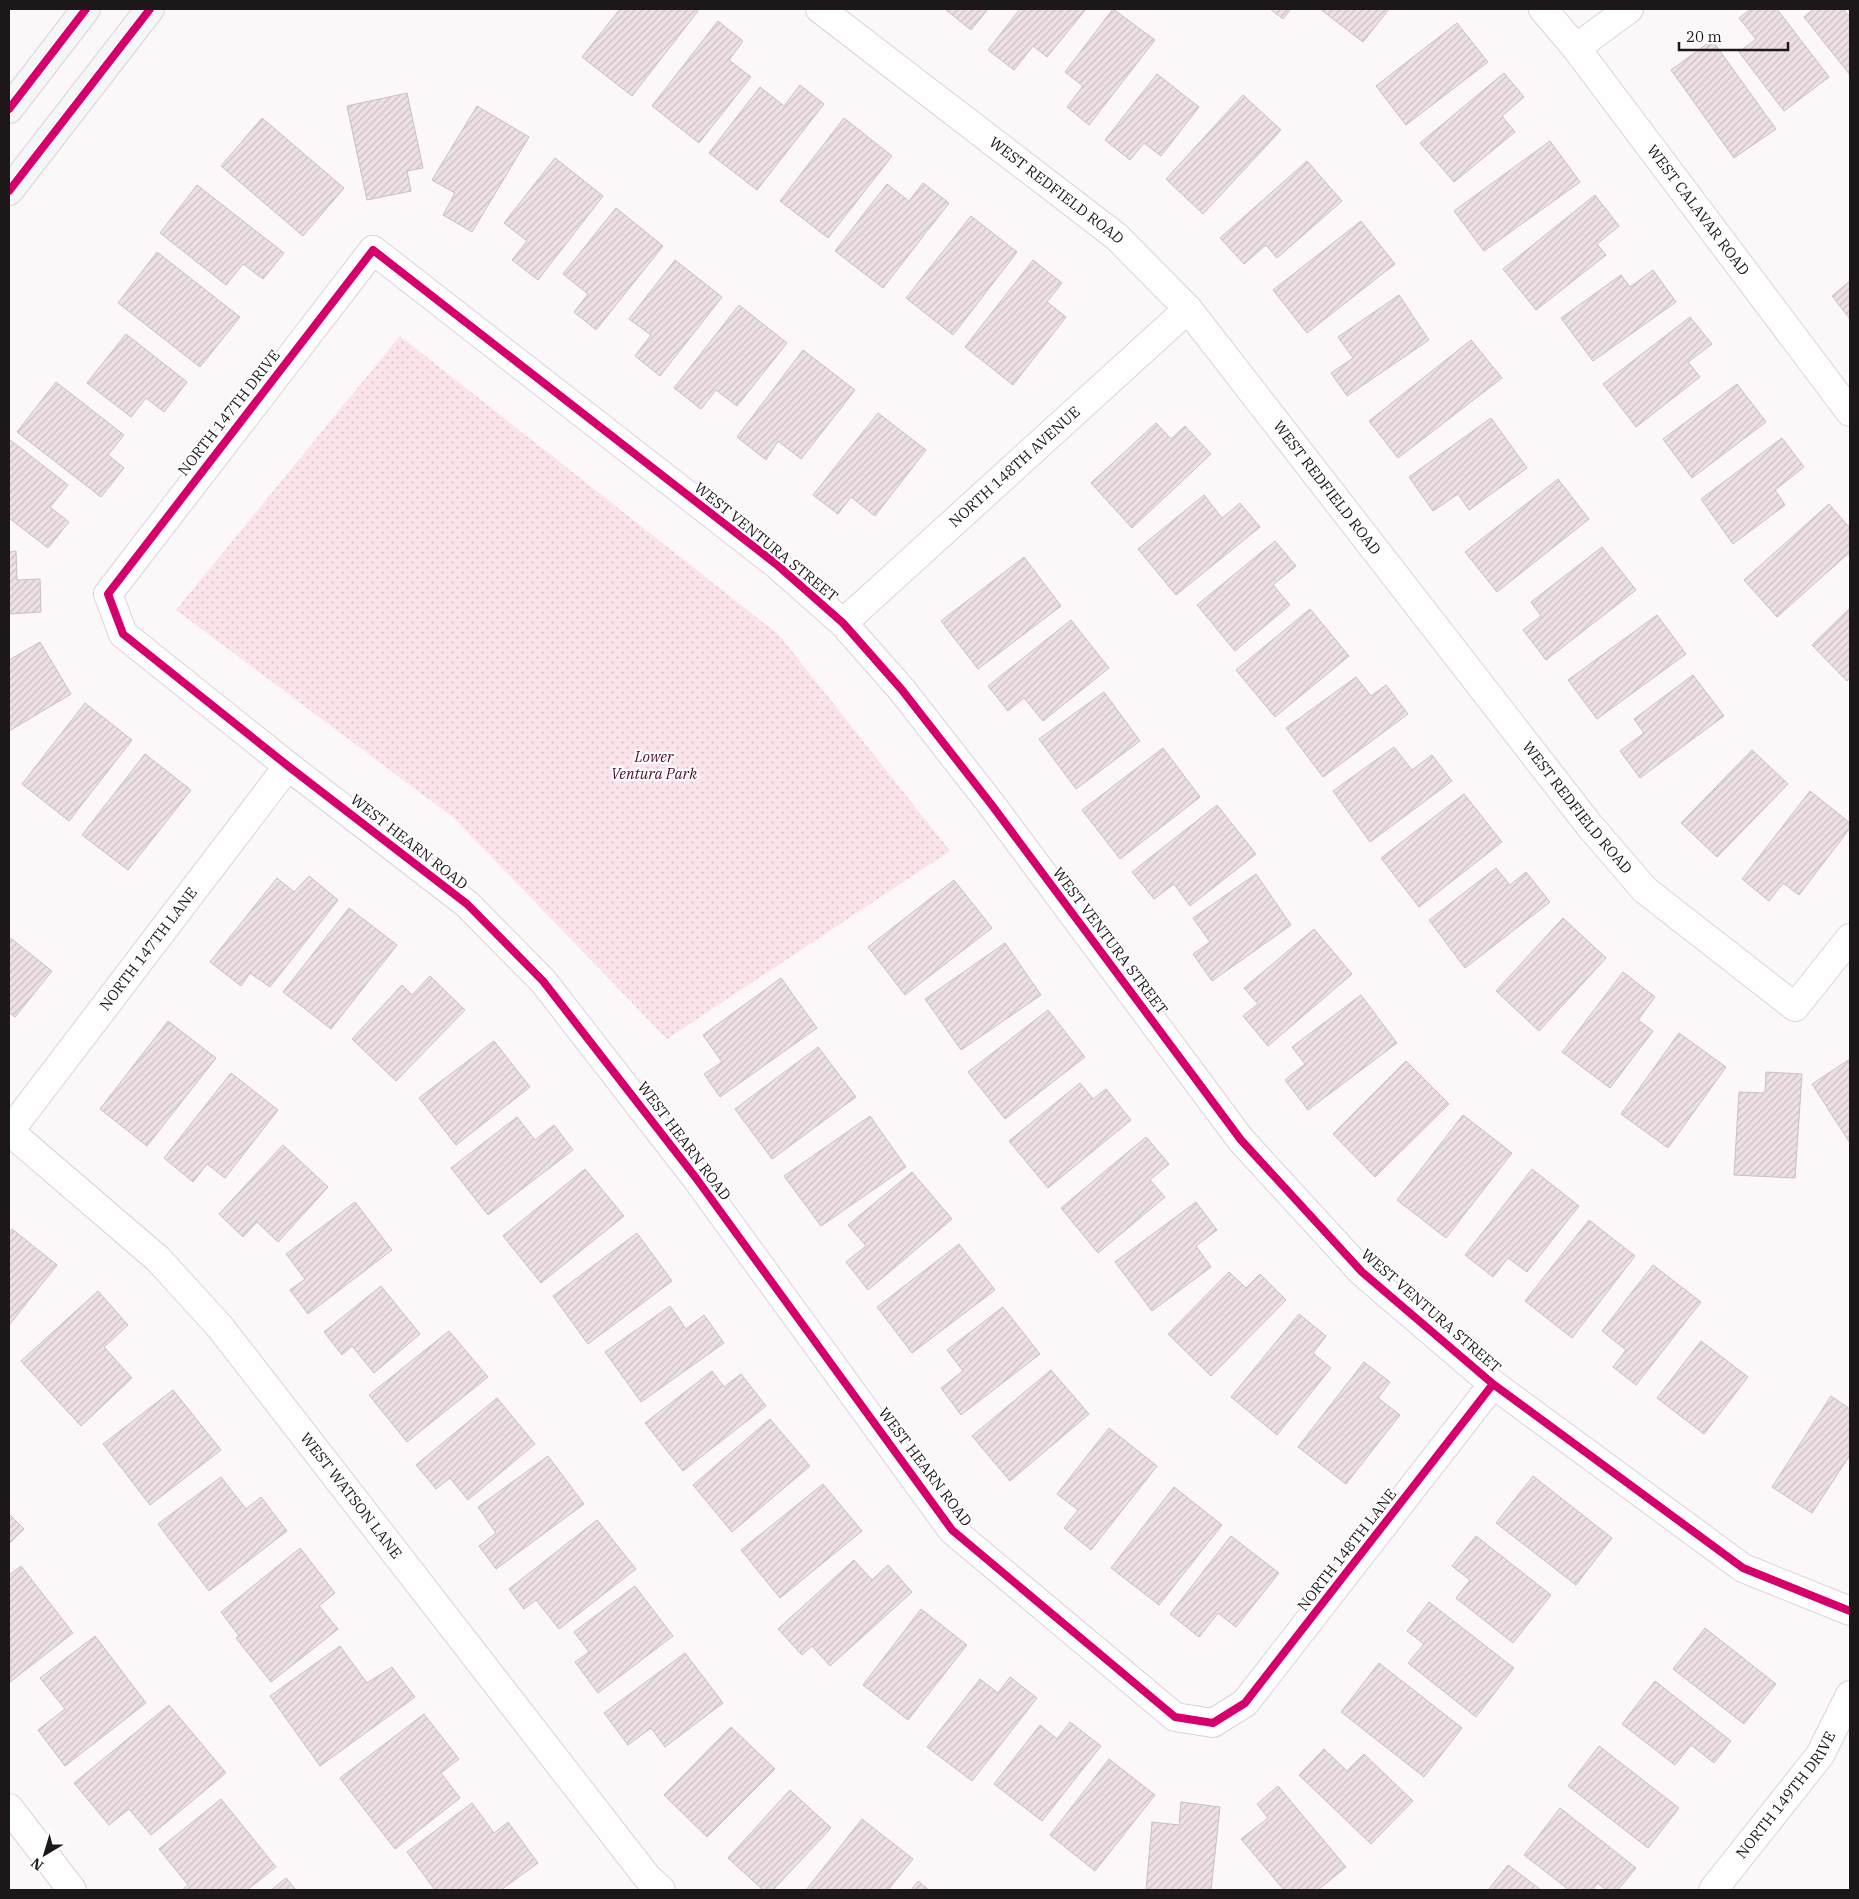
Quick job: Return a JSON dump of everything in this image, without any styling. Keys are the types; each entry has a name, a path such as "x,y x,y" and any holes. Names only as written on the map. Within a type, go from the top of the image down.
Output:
{"main road":[{"path":"9,109 86,9"},
{"path":"9,191 150,9"}],"street":[{"name":"WEST REDFIELD ROAD","path":"820,9 1117,237 1188,309 1583,817 1645,890 1795,1007 1850,938"},
{"name":"WEST CALAVAR ROAD","path":"1543,9 1576,48 1850,412"},
{"path":"1576,48 1629,9"},
{"name":"NORTH 147TH DRIVE","path":"108,594 373,250"},
{"name":"WEST VENTURA STREET","path":"373,250 776,564 843,624 902,690 991,804 1240,1140 1362,1272 1493,1384 1743,1568 1850,1610"},
{"name":"NORTH 148TH AVENUE","path":"843,624 1188,309"},
{"name":"WEST HEARN ROAD","path":"108,594 123,634 288,766 467,904 543,981 696,1178 952,1530 1175,1717 1213,1723"},
{"name":"NORTH 147TH LANE","path":"9,1131 288,766"},
{"name":"WEST WATSON LANE","path":"9,1131 158,1259 220,1327 647,1876 661,1890"},
{"name":"NORTH 148TH LANE","path":"1213,1723 1245,1704 1493,1384"},
{"name":"NORTH 149TH DRIVE","path":"1713,1890 1820,1755 1850,1695"},
{"path":"9,1808 72,1890"}],"green space":[{"name":"Lower Ventura Park","path":"400,336 779,635 950,851 667,1039 454,818 176,610"}],"building":[{"path":"620,9 695,9 698,11 632,96 582,57"},
{"path":"947,9 988,9 971,30"},
{"path":"1020,9 1086,9 1047,57 1033,46 1014,70 988,50"},
{"path":"1113,9 1155,40 1089,125 1067,107 1083,86 1065,72"},
{"path":"1270,9 1291,9 1283,19"},
{"path":"1320,9 1389,9 1363,42"},
{"path":"1751,9 1777,9 1829,77 1784,111 1739,52 1756,39 1739,18"},
{"path":"1814,9 1843,9 1850,15 1850,75 1804,17"},
{"path":"718,21 743,41 729,60 751,77 699,143 652,106"},
{"path":"1457,23 1488,62 1406,125 1376,86"},
{"path":"1712,40 1776,129 1734,158 1671,70"},
{"path":"1504,73 1524,97 1502,116 1515,132 1454,182 1420,143"},
{"path":"1157,74 1199,107 1161,156 1144,143 1130,160 1105,140"},
{"path":"800,85 824,104 757,190 709,153 760,87 784,106"},
{"path":"407,93 423,168 407,171 411,191 367,200 347,106"},
{"path":"1243,95 1281,130 1203,214 1166,179"},
{"path":"477,106 529,137 472,232 443,215 455,193 432,180"},
{"path":"262,118 344,188 303,236 221,166"},
{"path":"844,118 892,156 828,238 780,201"},
{"path":"1550,141 1580,182 1484,251 1454,211"},
{"path":"555,158 603,196 538,280 512,260 527,241 504,223"},
{"path":"1307,161 1342,201 1277,258 1266,245 1244,264 1220,238"},
{"path":"923,183 949,203 883,288 835,251 887,184 909,201"},
{"path":"197,185 284,253 263,279 243,264 226,285 160,233"},
{"path":"1595,195 1619,226 1597,244 1606,255 1536,310 1503,269"},
{"path":"616,208 663,246 596,330 574,312 588,294 563,274"},
{"path":"971,216 1017,252 953,335 906,298"},
{"path":"1361,221 1395,264 1307,333 1273,290"},
{"path":"157,252 240,317 200,367 118,303"},
{"path":"675,260 722,297 660,376 635,356 651,335 629,319"},
{"path":"1033,260 1062,283 1047,302 1066,317 1013,385 965,347"},
{"path":"1653,270 1676,302 1593,361 1561,318 1621,275 1630,287"},
{"path":"1850,281 1850,319 1832,296"},
{"path":"1399,295 1429,340 1347,396 1331,373 1353,358 1338,337"},
{"path":"739,305 787,343 737,406 716,390 701,409 674,388"},
{"path":"1690,317 1712,344 1688,362 1700,377 1636,427 1603,384"},
{"path":"126,334 187,382 164,412 146,398 131,417 87,383"},
{"path":"1471,340 1502,378 1398,458 1369,421"},
{"path":"803,350 855,390 801,459 778,441 766,460 737,437"},
{"path":"56,382 124,435 108,455 124,468 101,497 17,432"},
{"path":"1737,384 1766,422 1692,478 1663,439"},
{"path":"878,413 926,450 875,516 851,497 838,514 813,495"},
{"path":"1491,418 1527,468 1469,510 1458,494 1433,511 1409,477"},
{"path":"1156,423 1171,439 1185,426 1211,454 1132,528 1091,483"},
{"path":"1782,438 1804,467 1775,490 1785,505 1733,544 1701,499"},
{"path":"9,439 68,485 50,507 69,522 48,548 9,518"},
{"path":"1558,479 1589,519 1497,592 1465,552"},
{"path":"1204,495 1222,518 1240,503 1260,527 1176,595 1138,549"},
{"path":"1829,504 1850,528 1850,552 1777,617 1744,580"},
{"path":"1275,541 1296,566 1273,585 1290,605 1235,651 1197,605"},
{"path":"1602,547 1636,590 1546,660 1523,630 1541,616 1531,602"},
{"path":"16,551 17,580 40,579 41,612 9,614 9,552"},
{"path":"1024,557 1061,606 978,669 941,621"},
{"path":"1850,608 1850,677 1847,681 1812,645"},
{"path":"1310,609 1349,656 1275,717 1236,670"},
{"path":"1657,615 1686,654 1597,719 1568,680"},
{"path":"1071,620 1109,668 1043,721 1024,698 1008,711 988,686"},
{"path":"40,642 71,694 9,731 9,660"},
{"path":"1693,675 1724,716 1640,778 1620,751 1644,733 1634,719"},
{"path":"1356,677 1371,696 1386,685 1408,714 1323,777 1286,728"},
{"path":"1104,692 1140,741 1076,789 1039,739"},
{"path":"85,703 132,740 69,821 22,784"},
{"path":"1394,747 1412,770 1432,755 1452,781 1370,842 1333,791"},
{"path":"1163,748 1200,797 1120,859 1082,810"},
{"path":"1752,750 1788,784 1717,857 1681,823"},
{"path":"145,754 191,790 128,870 82,835"},
{"path":"1810,791 1850,823 1850,828 1799,895 1783,883 1769,901 1742,879"},
{"path":"1464,794 1502,842 1419,907 1381,858"},
{"path":"1217,805 1256,854 1190,906 1174,884 1154,899 1132,872"},
{"path":"1496,868 1510,885 1526,872 1550,902 1465,968 1429,920"},
{"path":"1256,874 1291,925 1212,981 1193,954 1210,942 1193,918"},
{"path":"309,876 338,900 270,987 250,973 241,986 210,962 277,878 294,892"},
{"path":"954,880 992,928 905,995 868,947"},
{"path":"349,908 397,945 331,1029 283,992"},
{"path":"1563,918 1606,958 1539,1031 1496,991"},
{"path":"1314,929 1352,974 1268,1046 1243,1016 1258,1004 1244,988"},
{"path":"9,937 52,971 15,1017 9,1012"},
{"path":"1005,943 1041,995 961,1050 925,999"},
{"path":"1623,972 1655,997 1638,1020 1653,1031 1610,1088 1562,1052"},
{"path":"430,976 465,1010 396,1081 352,1039 402,985 412,995"},
{"path":"781,978 817,1028 720,1097 704,1074 722,1062 703,1035"},
{"path":"1361,995 1397,1043 1308,1110 1285,1080 1305,1064 1292,1047"},
{"path":"1048,1010 1085,1057 1005,1119 968,1072"},
{"path":"168,1021 216,1058 147,1146 100,1109"},
{"path":"1679,1033 1726,1067 1668,1148 1621,1114"},
{"path":"494,1041 530,1087 456,1145 419,1098"},
{"path":"818,1047 856,1097 772,1159 735,1109"},
{"path":"1850,1059 1850,1143 1812,1084"},
{"path":"1406,1061 1449,1104 1375,1177 1333,1134"},
{"path":"1766,1072 1802,1074 1795,1178 1734,1175 1739,1092 1765,1093"},
{"path":"231,1073 278,1110 225,1178 207,1164 193,1182 164,1158"},
{"path":"1080,1083 1093,1099 1106,1089 1131,1120 1048,1188 1009,1141"},
{"path":"1463,1115 1512,1153 1446,1238 1397,1200"},
{"path":"870,1116 906,1167 821,1226 784,1176"},
{"path":"517,1117 535,1140 554,1125 573,1150 488,1215 451,1168"},
{"path":"1146,1137 1169,1164 1150,1180 1165,1197 1098,1253 1061,1208"},
{"path":"283,1145 328,1187 278,1242 257,1222 243,1237 219,1214"},
{"path":"585,1169 624,1216 541,1283 503,1236"},
{"path":"1532,1169 1579,1206 1527,1272 1508,1258 1493,1277 1465,1255"},
{"path":"912,1172 952,1219 868,1290 846,1262 866,1246 848,1225"},
{"path":"355,1202 392,1250 308,1314 290,1290 305,1279 286,1254"},
{"path":"1196,1202 1217,1230 1196,1246 1211,1267 1152,1311 1115,1262"},
{"path":"1589,1220 1635,1256 1572,1338 1525,1301"},
{"path":"12,1229 57,1265 9,1325 9,1233"},
{"path":"637,1233 672,1281 588,1344 553,1296"},
{"path":"959,1244 995,1290 912,1353 877,1307"},
{"path":"1653,1265 1701,1302 1636,1385 1613,1367 1626,1350 1602,1331"},
{"path":"1229,1272 1246,1288 1260,1274 1286,1300 1211,1376 1168,1334"},
{"path":"381,1286 420,1334 374,1373 352,1346 342,1355 324,1332"},
{"path":"98,1291 128,1325 104,1347 132,1378 81,1426 21,1361"},
{"path":"670,1306 686,1329 704,1315 724,1343 641,1402 605,1352"},
{"path":"1003,1307 1040,1354 961,1415 941,1388 963,1371 947,1350"},
{"path":"1299,1314 1326,1336 1313,1353 1331,1368 1277,1435 1231,1397"},
{"path":"449,1331 488,1377 407,1442 369,1395"},
{"path":"1701,1341 1748,1377 1704,1434 1657,1398"},
{"path":"1364,1362 1390,1382 1378,1398 1400,1415 1346,1484 1298,1447"},
{"path":"1051,1370 1089,1414 1010,1481 972,1436"},
{"path":"712,1371 724,1387 741,1374 766,1406 683,1471 645,1423"},
{"path":"173,1390 221,1450 150,1505 103,1444"},
{"path":"1831,1396 1850,1409 1850,1455 1812,1513 1772,1487"},
{"path":"497,1398 535,1444 468,1500 450,1478 436,1489 416,1465"},
{"path":"770,1419 810,1466 732,1532 693,1485"},
{"path":"1109,1428 1157,1466 1091,1550 1064,1528 1078,1510 1057,1494"},
{"path":"548,1456 584,1504 496,1569 479,1546 496,1533 478,1507"},
{"path":"1533,1476 1612,1538 1576,1585 1496,1523"},
{"path":"221,1477 246,1509 261,1497 287,1531 209,1591 158,1524"},
{"path":"823,1484 862,1531 780,1598 741,1550"},
{"path":"1174,1487 1222,1525 1159,1605 1111,1568"},
{"path":"9,1514 24,1529 9,1544"},
{"path":"597,1520 636,1569 559,1629 536,1600 524,1609 509,1589"},
{"path":"1231,1536 1279,1573 1236,1627 1218,1613 1199,1637 1170,1614"},
{"path":"1476,1536 1551,1595 1513,1643 1456,1598 1470,1580 1452,1566"},
{"path":"300,1548 335,1593 319,1606 338,1629 271,1682 236,1638 239,1636 221,1612"},
{"path":"854,1560 872,1580 888,1565 912,1592 830,1666 812,1646 802,1655 778,1629"},
{"path":"21,1566 73,1633 10,1682 9,1575"},
{"path":"635,1586 673,1636 598,1693 575,1662 589,1652 574,1632"},
{"path":"1429,1602 1514,1668 1476,1717 1408,1663 1424,1644 1407,1631"},
{"path":"921,1609 967,1645 908,1720 863,1685"},
{"path":"1705,1628 1776,1684 1744,1724 1673,1669"},
{"path":"95,1636 146,1703 65,1766 38,1730 65,1709 40,1678"},
{"path":"340,1646 367,1683 392,1667 415,1697 320,1766 270,1696"},
{"path":"685,1653 723,1703 665,1747 651,1728 628,1745 604,1713"},
{"path":"1379,1663 1462,1728 1424,1777 1341,1712"},
{"path":"1010,1677 1037,1698 972,1781 927,1747 980,1679 998,1693"},
{"path":"1655,1681 1731,1741 1714,1763 1691,1745 1675,1765 1622,1724"},
{"path":"169,1705 226,1773 151,1835 129,1809 109,1825 74,1783"},
{"path":"424,1714 459,1759 441,1773 460,1798 395,1849 340,1778"},
{"path":"1070,1722 1101,1746 1042,1821 994,1784 1040,1725 1057,1739"},
{"path":"731,1727 775,1769 707,1837 664,1795"},
{"path":"1599,1746 1679,1808 1648,1848 1568,1786"},
{"path":"1324,1749 1347,1771 1364,1754 1413,1801 1371,1844 1299,1775"},
{"path":"1109,1759 1155,1795 1095,1871 1050,1835"},
{"path":"1278,1786 1346,1867 1318,1890 1284,1890 1241,1839 1268,1818 1257,1804"},
{"path":"790,1790 831,1828 773,1890 763,1890 728,1858"},
{"path":"221,1799 276,1867 247,1890 182,1890 188,1885 159,1849"},
{"path":"1181,1802 1220,1807 1211,1890 1146,1890 1152,1822 1179,1825"},
{"path":"472,1803 494,1833 508,1822 538,1863 501,1890 435,1890 407,1852"},
{"path":"1560,1808 1636,1868 1618,1890 1606,1890 1598,1883 1592,1890 1569,1890 1524,1855"},
{"path":"862,1819 913,1859 888,1890 806,1890"},
{"path":"1508,1865 1541,1890 1488,1890"},
{"path":"286,1878 296,1890 271,1890"},
{"path":"918,1881 929,1890 911,1890"}],"cycle path":[{"path":"9,109 86,9"},
{"path":"9,191 150,9"},
{"path":"1493,1384 1245,1703 1213,1723 1175,1717 952,1530 696,1178 543,981 467,904 288,766 123,634 108,594 373,250 776,564 843,623 902,690 991,804 1241,1140 1362,1272 1493,1384 1743,1568 1850,1611"}]}
